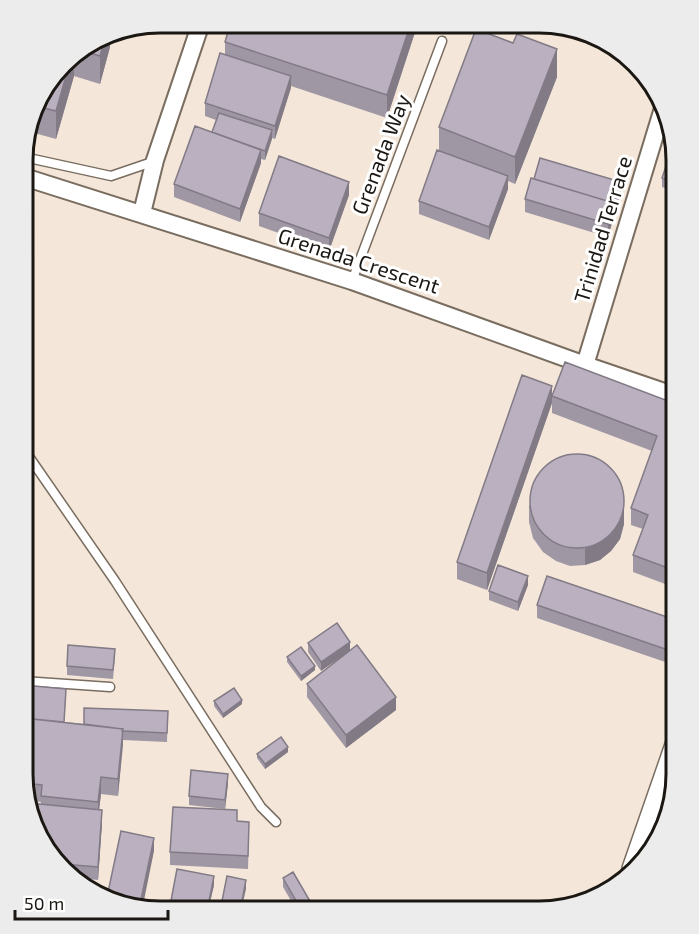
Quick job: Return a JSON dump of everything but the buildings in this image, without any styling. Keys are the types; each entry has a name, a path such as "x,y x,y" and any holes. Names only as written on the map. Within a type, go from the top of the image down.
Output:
{"street":[{"path":"142,213 155,160 198,33"},
{"name":"Trinidad Terrace","path":"585,365 660,123"},
{"name":"Grenada Crescent","path":"33,180 352,281 666,393"},
{"path":"638,854 666,774"}],"lane":[{"name":"Grenada Way","path":"352,281 442,41"},
{"path":"33,159 111,176 155,160"},
{"path":"33,462 115,581 261,807 276,822"},
{"path":"33,682 110,687"}]}
